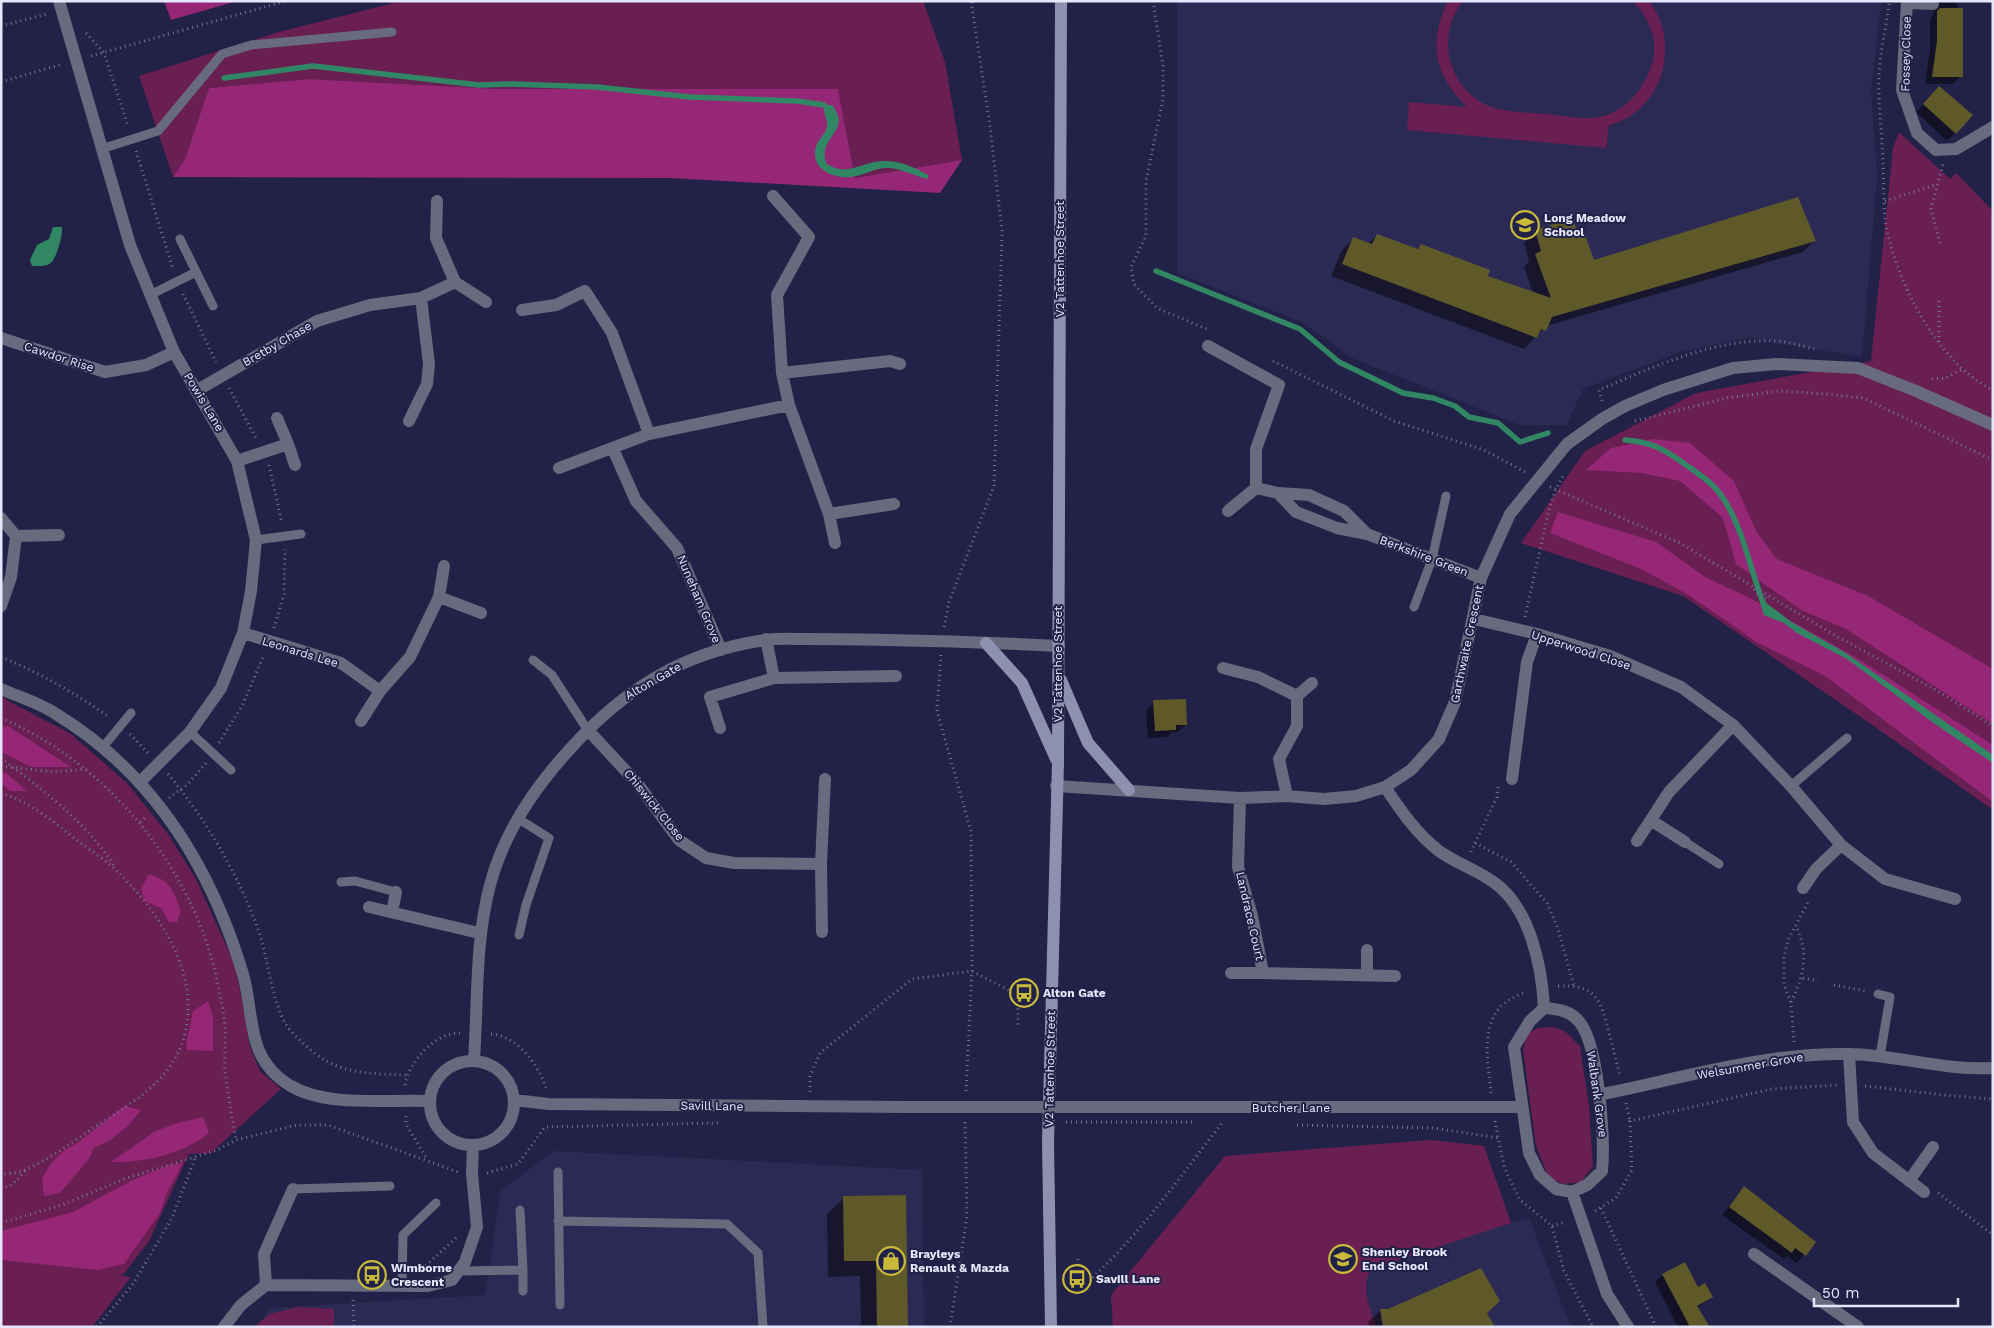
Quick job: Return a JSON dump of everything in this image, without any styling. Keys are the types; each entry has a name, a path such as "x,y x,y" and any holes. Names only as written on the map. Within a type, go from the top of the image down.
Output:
{"street":[{"name":"V2 Tattenhoe Street","path":"1051,1327 1048,1143 1059,676 1061,2"},
{"name":"Fossey Close","path":"1932,4 1907,2 1902,90 1917,133 1936,150 1948,150"},
{"name":"Powis Lane","path":"60,6 130,245 174,352 238,462 256,540 251,591 243,633 221,688 190,732 140,782"},
{"path":"1948,150 1956,149 1993,127"},
{"path":"773,196 809,237 777,295 782,373 788,405 830,514 835,542"},
{"path":"437,201 436,238 454,282 486,302"},
{"name":"Bretby Chase","path":"196,390 317,320 370,305 420,298 454,282"},
{"path":"522,310 556,305 585,291 612,332 649,434"},
{"path":"409,421 427,384 428,377 429,364 420,298"},
{"name":"Cawdor Rise","path":"1,338 104,372 146,365 174,352"},
{"path":"1208,346 1279,385 1256,449 1256,488 1228,511"},
{"path":"782,373 890,362 900,364"},
{"name":"Garthwaite Crescent","path":"1056,786 1240,798 1287,796 1324,799 1356,796 1385,787 1411,770 1440,739 1455,702 1474,619 1481,578 1510,514 1567,444 1602,418 1662,390 1733,368 1776,364 1858,368 1993,425"},
{"path":"559,468 649,434 788,405"},
{"path":"277,418 295,465"},
{"path":"238,462 288,444"},
{"name":"Nuneham Grove","path":"613,449 636,501 677,548 721,650"},
{"name":"Berkshire Green","path":"1256,488 1278,493 1309,495 1344,511 1367,534"},
{"name":"Berkshire Green","path":"1278,493 1296,512 1337,528 1367,534 1481,578"},
{"path":"830,514 894,504"},
{"path":"1,518 16,536 11,577 1,606"},
{"path":"16,536 59,535"},
{"path":"361,721 380,691 410,656 439,597 444,566"},
{"path":"439,597 481,613"},
{"name":"Upperwood Close","path":"1474,619 1537,634 1610,656 1681,687 1733,725 1791,786 1841,845 1885,879 1955,899"},
{"name":"Leonards Lee","path":"243,633 341,663 380,691"},
{"path":"1506,777 1527,662 1537,634"},
{"name":"Alton Gate","path":"474,1060 479,933 490,883 517,818 558,762 588,729 631,691 675,666 721,650 766,639 942,641 1058,646"},
{"path":"766,639 774,678"},
{"path":"986,643 1022,683 1058,763"},
{"path":"1223,668 1258,677 1297,696"},
{"path":"720,728 710,697 774,678 896,676"},
{"path":"1059,676 1088,743 1129,790"},
{"path":"1287,796 1280,759 1297,726 1297,696 1312,683"},
{"path":"1,689 55,713 103,747 140,782 160,805 188,844 212,890 244,976 255,1043 266,1063 289,1084 316,1097 373,1101 430,1101"},
{"path":"1637,841 1652,821 1669,792 1733,725"},
{"name":"Chiswick Close","path":"588,729 637,783 678,840 706,858 734,863 821,864"},
{"path":"822,932 821,864 825,779"},
{"path":"1385,787 1411,825 1440,851 1495,883 1518,909 1536,948 1543,987 1544,1008 1530,1021 1514,1047 1528,1153 1540,1175 1556,1189 1572,1192 1607,1294 1628,1327"},
{"name":"Landrace Court","path":"1240,798 1238,867 1252,916 1262,973"},
{"path":"1652,821 1685,842"},
{"path":"1803,888 1816,869 1841,845"},
{"path":"392,912 396,892"},
{"path":"369,907 479,933"},
{"path":"1367,950 1367,975"},
{"name":"Landrace Court","path":"1231,973 1395,976"},
{"name":"Walbank Grove","path":"1544,1008 1567,1011 1581,1024 1590,1044 1598,1095 1604,1149 1602,1171 1587,1185 1572,1192"},
{"path":"1849,1054 1853,1122 1873,1153 1924,1192"},
{"name":"Welsummer Grove","path":"1598,1095 1795,1056 1849,1054 1880,1056 1969,1070 1993,1068"},
{"path":"474,1060 486,1063 506,1077 512,1088 514,1100 512,1117 503,1131 495,1138 473,1145 460,1143 442,1132 432,1114 430,1101 433,1088 439,1076 449,1067 461,1062 474,1060"},
{"name":"Savill Lane","path":"514,1100 549,1104 1061,1107"},
{"name":"Butcher Lane","path":"1061,1107 1522,1107"},
{"path":"224,1327 241,1305 266,1285 428,1286 452,1280 465,1262 477,1227 472,1174 473,1145"},
{"path":"1909,1181 1933,1147"},
{"path":"266,1285 264,1254 292,1190"},
{"path":"1754,1254 1858,1327"}],"lane":[{"path":"101,148 158,131 222,54 251,45 392,32"},
{"path":"180,239 213,306"},
{"path":"150,296 196,272"},
{"path":"1414,607 1432,559 1446,496"},
{"path":"256,540 301,534"},
{"path":"533,660 552,675 588,729"},
{"path":"103,747 131,713"},
{"path":"190,732 230,770"},
{"path":"1791,786 1846,738"},
{"path":"517,818 550,838 526,905 519,935"},
{"path":"1685,842 1719,864"},
{"path":"341,882 355,881 396,892"},
{"path":"1878,994 1890,997 1880,1056"},
{"path":"558,1172 560,1305"},
{"path":"292,1190 390,1186"},
{"path":"402,1285 403,1235 436,1203"},
{"path":"520,1210 523,1291"},
{"path":"558,1220 727,1224 758,1254 763,1327"},
{"path":"458,1272 523,1270"}],"path":[{"path":"1,82 286,1"},
{"path":"966,1097 972,971 971,831 937,711 942,641 949,602 994,486 1002,232 990,126 971,1"},
{"path":"1153,1 1163,66 1164,99 1146,181 1146,236 1130,267 1134,284 1157,308 1210,331"},
{"path":"1890,1 1879,75 1885,219 1895,258 1911,296 1939,342 1954,362 1979,384 1993,390"},
{"path":"1,26 60,6"},
{"path":"1940,242 1931,209 1936,185 1948,150"},
{"path":"1885,200 1936,185"},
{"path":"1939,300 1939,342"},
{"path":"1271,361 1394,421 1484,450 1555,491 1680,543 1769,597 1936,690 1993,726"},
{"path":"1630,422 1727,398 1779,391 1826,394 1863,398 1993,460"},
{"path":"1522,631 1555,491 1565,473"},
{"path":"1752,587 1757,594 1764,598 1769,597"},
{"path":"1,718 21,726 87,769 140,822 170,868 198,918 221,1000 225,1026 225,1070 236,1140"},
{"path":"1,758 51,796 78,822 103,850 116,870"},
{"path":"1,766 54,772 87,769"},
{"path":"1476,843 1506,777"},
{"path":"1,793 16,798 49,818 116,870 154,911 174,944 185,980 189,1010 182,1045 165,1075 133,1102 26,1170 12,1185 1,1189"},
{"path":"1795,1056 1791,1003 1784,985 1784,958 1788,940 1797,928 1809,901 1803,888"},
{"path":"1791,1003 1802,978 1806,957 1797,928"},
{"path":"810,1106 810,1076 820,1053 912,979 972,971 1018,995 1018,1027"},
{"path":"1802,978 1818,981"},
{"path":"1834,985 1878,994"},
{"path":"1552,1226 1582,1218 1616,1198 1632,1170 1630,1121 1602,1004 1587,990 1574,986 1543,987 1508,1000 1495,1013 1485,1040 1492,1107 1505,1169 1520,1200 1552,1226 1564,1271 1593,1327"},
{"path":"1,1221 8,1221 62,1205 124,1179 217,1150 236,1140 297,1125 328,1125 461,1173 495,1172 518,1164 545,1127 549,1104 545,1084 528,1056 499,1034 454,1033 434,1042 417,1059 406,1075 404,1100 406,1124 428,1160"},
{"path":"1630,1121 1772,1089 1851,1084 1954,1096 1993,1098"},
{"path":"950,1327 967,1217 965,1116"},
{"path":"1196,1122 1204,1122"},
{"path":"1213,1122 1232,1123"},
{"path":"545,1127 724,1123"},
{"path":"1078,1259 1083,1286 1111,1262 1136,1235 1222,1123"},
{"path":"1289,1124 1433,1128 1498,1138"},
{"path":"97,1327 133,1284 172,1218 196,1156"},
{"path":"1,1175 26,1170"},
{"path":"1924,1192 1934,1190 1993,1235"},
{"path":"1601,1208 1656,1327"},
{"path":"402,1285 438,1257 461,1233"},
{"path":"353,1286 354,1327"}],"shaded area":[{"path":"164,1 237,1 171,20"},
{"path":"402,1 923,1 945,62 962,160 855,178 838,89 499,89 309,79 209,88 185,159 173,177 139,76 279,32"},
{"name":"Long Meadow School","path":"1177,1 1881,1 1871,92 1877,176 1862,357 1747,338 1680,352 1583,389 1567,425 1520,425 1352,358 1302,322 1177,273"},
{"path":"1448,1 1463,1 1454,15 1449,30 1448,45 1455,75 1475,98 1489,106 1510,111 1591,118 1602,117 1620,108 1636,94 1647,77 1654,58 1654,40 1649,23 1633,1 1649,1 1659,18 1664,36 1665,56 1654,92 1642,106 1627,118 1609,125 1606,148 1407,130 1409,102 1467,107 1447,83 1438,58 1438,31"},
{"path":"309,79 499,89 838,89 855,178 962,160 940,193 670,178 173,177 185,159 209,88"},
{"path":"824,105 832,105 839,119 825,150 826,163 840,169 847,169 875,162 895,162 923,172 928,175 928,179 892,168 878,169 850,177 836,176 823,170 818,165 815,152 817,144 827,127"},
{"path":"1899,132 1950,179 1956,173 1993,211 1993,810 1683,596 1521,543 1585,451 1696,393 1871,361 1893,148"},
{"path":"53,227 62,227 61,240 55,257 48,265 32,266 30,260 37,245 49,239"},
{"path":"1653,439 1690,443 1734,481 1757,533 1777,559 1868,596 1993,669 1993,724 1846,629 1801,610 1736,564 1723,518 1680,481 1642,473 1586,470 1611,448"},
{"path":"1558,512 1656,542 1705,577 1752,599 1857,658 1993,745 1993,802 1825,676 1758,643 1687,594 1639,568 1550,533"},
{"path":"1762,600 1793,623 1844,652 1993,755 1993,763 1935,724 1847,659 1797,633 1784,623 1764,615 1760,602"},
{"path":"1,697 71,734 127,783 168,834 196,879 236,967 250,1047 260,1071 281,1089 211,1153 189,1154 149,1241 123,1275 116,1275 131,1277 92,1327 1,1327"},
{"path":"8,726 71,767 32,767 1,752 1,727"},
{"path":"1,773 6,773 27,791 10,791 1,783"},
{"path":"149,874 167,883 173,892 181,911 177,922 169,922 161,908 144,901 141,888"},
{"path":"208,1001 213,1017 213,1051 187,1050 186,1045 193,1011"},
{"path":"1553,1027 1565,1031 1580,1046 1589,1106 1593,1166 1581,1182 1563,1184 1549,1178 1536,1146 1523,1050 1527,1034 1538,1028"},
{"path":"124,1106 141,1110 128,1126 110,1140 94,1148 88,1160 60,1193 44,1196 42,1179 50,1165 62,1152 80,1141"},
{"path":"203,1117 209,1133 187,1147 150,1159 111,1162 154,1132 174,1124"},
{"name":"Shenley Brook End School","path":"1431,1140 1484,1146 1511,1223 1529,1218 1567,1317 1574,1327 1113,1327 1111,1295 1225,1156"},
{"name":"Shenley Brook End School","path":"1431,1140 1484,1146 1511,1223 1371,1269 1366,1283 1366,1290 1376,1327 1113,1327 1111,1295 1225,1156"},
{"path":"554,1151 922,1170 924,1327 257,1327 270,1308 485,1295 501,1190"},
{"path":"183,1163 167,1193 160,1213 124,1264 98,1270 1,1260 1,1231 73,1212 131,1181 169,1165"},
{"path":"298,1307 334,1309 334,1327 254,1327 270,1314"}],"building":[{"path":"1940,8 1963,8 1963,77 1932,77 1937,41 1937,11"},
{"path":"1939,86 1973,115 1956,134 1923,104"},
{"path":"1798,197 1816,241 1552,317 1546,331 1541,329 1537,338 1342,264 1353,237 1372,244 1377,234 1418,249 1421,244 1490,270 1488,276 1551,298 1535,254 1541,251 1535,230 1572,218 1580,237 1585,235 1594,260"},
{"path":"1186,699 1187,725 1176,725 1176,730 1155,731 1153,700"},
{"path":"1744,1186 1816,1242 1806,1256 1795,1248 1792,1253 1729,1207"},
{"name":"Brayleys Renault & Mazda","path":"906,1195 908,1327 877,1327 876,1261 844,1261 843,1196"},
{"path":"1685,1262 1698,1287 1705,1283 1713,1297 1697,1306 1710,1327 1690,1327 1662,1274"},
{"path":"1481,1268 1500,1301 1487,1313 1495,1327 1383,1327 1380,1309 1388,1309"}],"waterway":[{"path":"224,78 313,66 479,85 512,84 597,87 690,97 797,101 824,105"},
{"path":"1156,271 1300,329 1339,362 1403,393 1433,398 1455,406 1469,417 1498,423 1520,442 1548,433"},
{"path":"1625,440 1643,442 1664,451 1701,476 1719,493 1730,510 1742,537 1764,605"}],"place":[{"name":"Long Meadow School","path":"1525,225"},
{"name":"Alton Gate","path":"1024,993"},
{"name":"Shenley Brook End School","path":"1343,1259"},
{"name":"Brayleys Renault & Mazda","path":"891,1261"},
{"name":"Wimborne Crescent","path":"372,1275"},
{"name":"Savill Lane","path":"1077,1279"}]}
